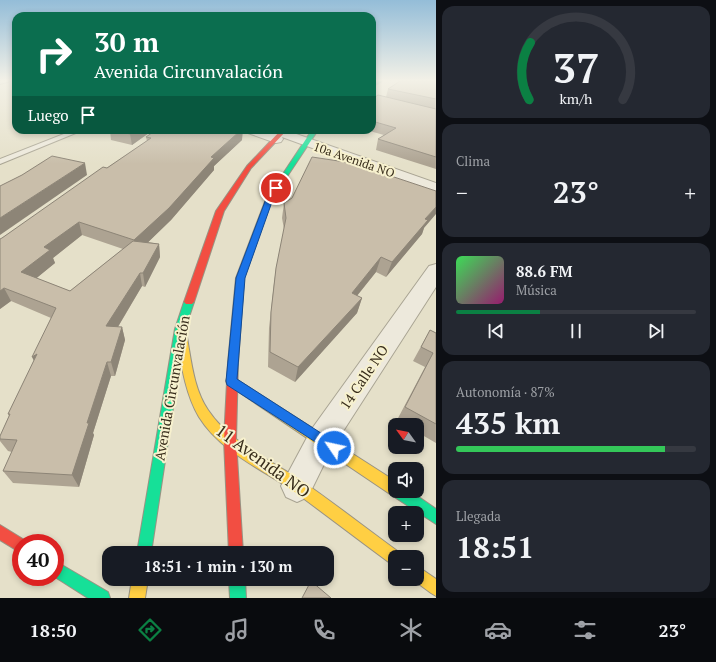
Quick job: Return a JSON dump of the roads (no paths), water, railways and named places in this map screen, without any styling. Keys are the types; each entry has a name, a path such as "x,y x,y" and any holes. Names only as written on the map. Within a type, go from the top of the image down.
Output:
{"main road":[{"name":"Avenida Circunvalación","path":"145,546 180,329 220,211 249,167 277,134"},
{"path":"236,546 230,440 231,381 240,278 269,199 312,134"},
{"name":"11 Avenida NO","path":"180,329 196,396 203,413 213,425 230,440 297,486 388,553"},
{"path":"231,381 388,484"},
{"path":"408,498 436,517"},
{"path":"0,532 12,540"},
{"path":"64,574 102,598"},
{"path":"424,579 436,588"},
{"path":"137,598 139,586"},
{"path":"237,586 238,598"}],"street":[{"name":"10a Avenida NO","path":"281,134 436,188"},
{"name":"14 Calle NO","path":"297,486 321,440 436,271"}],"lane":[{"path":"0,162 70,134"}]}
